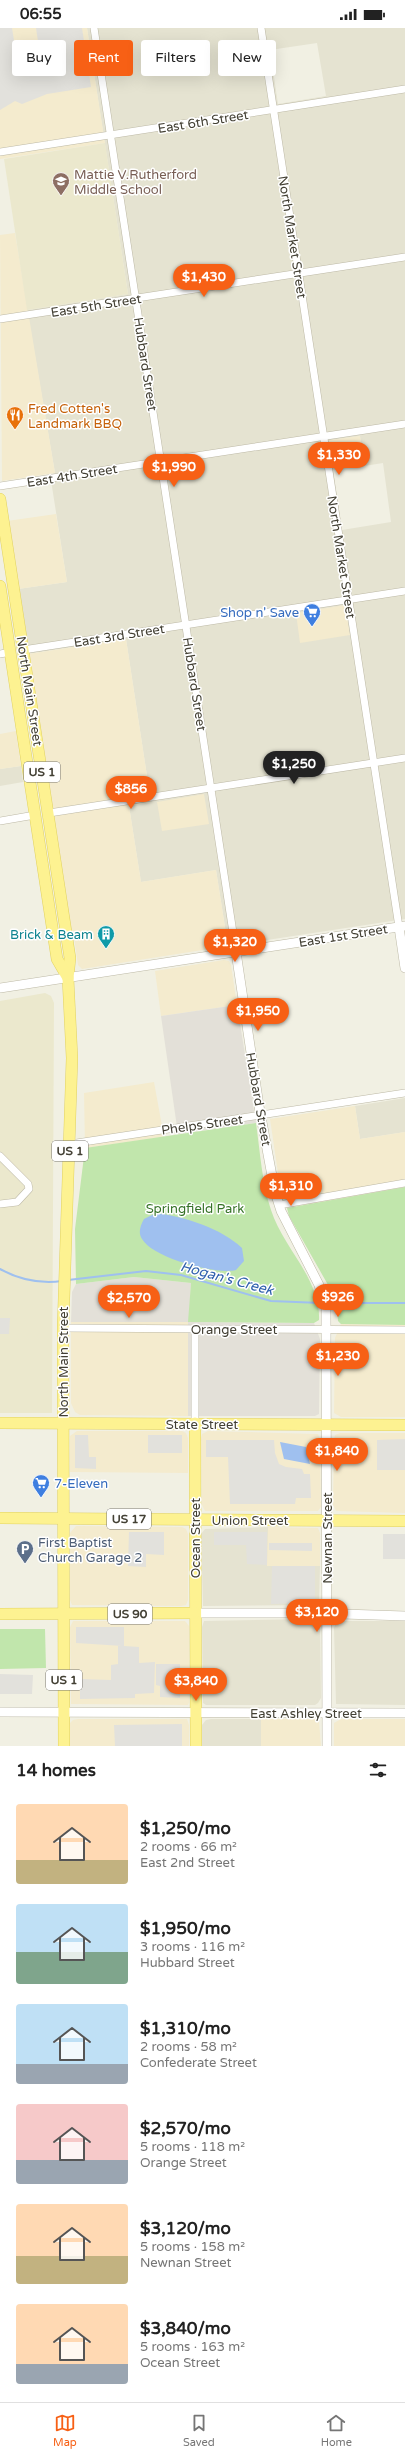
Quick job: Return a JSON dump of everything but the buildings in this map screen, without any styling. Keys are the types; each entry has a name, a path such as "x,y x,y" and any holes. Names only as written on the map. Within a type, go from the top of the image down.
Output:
{"main road":[{"name":"North Main Street","path":"0,500 70,958 68,978 72,1058 63,1328 64,1746"},
{"name":"North Main Street","path":"0,586 5,653 35,815 57,959 68,978"},
{"name":"State Street","path":"0,1423 405,1425"},
{"name":"Ocean Street","path":"195,1423 196,1746"},
{"name":"Union Street","path":"0,1518 405,1521"},
{"name":"US 90","path":"0,1614 195,1613"}],"street":[{"name":"Hubbard Street","path":"94,28 262,1115 279,1205 324,1296 328,1330"},
{"name":"North Market Street","path":"261,28 374,763 402,926 405,968"},
{"name":"East 6th Street","path":"0,152 111,136 405,89"},
{"name":"East 5th Street","path":"0,319 405,257"},
{"name":"East 4th Street","path":"0,486 405,424"},
{"name":"East 3rd Street","path":"23,650 405,592"},
{"path":"48,813 405,758"},
{"path":"0,821 35,815"},
{"name":"East 1st Street","path":"0,988 402,926"},
{"name":"Phelps Street","path":"70,1144 405,1093"},
{"path":"0,1156 21,1175 28,1184 29,1189 17,1202 0,1204"},
{"path":"279,1205 405,1183"},
{"name":"Orange Street","path":"63,1328 405,1330"},
{"name":"Ocean Street","path":"195,1329 195,1423"},
{"name":"Newnan Street","path":"327,1746 328,1330"},
{"path":"195,1613 405,1616"},
{"name":"East Ashley Street","path":"0,1712 405,1713"}],"shaded area":[{"path":"0,28 87,28 89,40 74,40 74,76 95,76 105,143 0,159"},
{"path":"0,28 12,28 14,40 12,40 12,76 66,76 66,40 38,40 36,28 82,28 84,40 74,40 74,76 89,76 91,87 47,94 22,104 15,101 0,110"},
{"path":"87,28 405,28 405,919 228,946 216,870 141,882 129,806 151,802 126,639 28,654 18,589 67,582 50,474 55,473 27,310 128,294 94,76 133,76 133,40 89,40","holes":["360,436 364,466 383,463 391,522 342,530 329,441"]},
{"name":"Mattie V.Rutherford Middle School","path":"105,143 128,294 27,310 4,159"},
{"path":"15,233 55,473 2,481 0,235"},
{"path":"360,436 364,466 333,470 329,440"},
{"path":"56,514 67,582 18,589 7,521"},
{"path":"345,605 350,635 300,643 296,613"},
{"path":"126,639 151,802 129,806 141,882 216,870 228,946 82,969 78,965 74,937 71,934 28,654"},
{"path":"16,731 21,766 0,769 0,734"},
{"path":"21,766 23,782 0,786 0,769"},
{"path":"204,794 209,824 162,831 157,802"},
{"path":"224,960 229,961 231,965 237,1005 161,1016 155,971"},
{"path":"45,993 51,996 54,1003 52,1413 0,1413 0,1001"},
{"path":"237,1005 256,1123 178,1134 161,1016"},
{"path":"154,1082 164,1137 85,1148 84,1093"},
{"path":"405,1098 405,1132 360,1139 355,1106"},
{"path":"355,1106 360,1139 405,1132 405,1187 287,1208 282,1200 270,1119"},
{"path":"134,1277 191,1283 189,1322 314,1323 320,1339 319,1414 315,1416 188,1416 188,1322 71,1322 72,1292 76,1284"},
{"path":"0,1318 10,1318 9,1334 0,1334"},
{"path":"71,1322 188,1322 188,1416 80,1415 75,1412 71,1403"},
{"path":"341,1324 405,1325 405,1417 341,1417 334,1413 335,1338"},
{"path":"77,1431 182,1431 186,1433 188,1438 188,1473 70,1472 70,1436"},
{"path":"208,1431 318,1434 320,1440 321,1507 318,1511 205,1511 202,1505 201,1438 202,1434"},
{"path":"340,1433 405,1433 405,1513 336,1511 333,1505 334,1439 335,1435"},
{"path":"75,1435 88,1435 89,1457 96,1457 96,1469 75,1468"},
{"path":"148,1435 182,1435 182,1453 148,1453"},
{"path":"405,1439 405,1470 377,1470 377,1440"},
{"path":"206,1440 274,1440 275,1453 279,1464 286,1467 302,1469 304,1474 310,1474 311,1498 296,1498 295,1504 230,1504 228,1457 206,1457"},
{"path":"76,1526 182,1527 186,1529 188,1534 188,1600 186,1605 72,1605 70,1600 70,1533"},
{"path":"268,1527 268,1566 320,1566 319,1605 203,1606 201,1534 205,1529"},
{"path":"268,1527 318,1528 320,1533 320,1566 267,1566"},
{"path":"129,1532 164,1532 164,1555 146,1554 146,1567 128,1566"},
{"path":"214,1532 267,1532 267,1565 247,1564 246,1545 214,1545"},
{"path":"383,1534 405,1534 405,1559 383,1559"},
{"path":"269,1543 312,1543 312,1551 269,1550"},
{"path":"272,1566 315,1566 315,1603 271,1604"},
{"path":"315,1619 320,1621 321,1698 318,1703 315,1705 206,1705 203,1703 202,1627 204,1621"},
{"path":"73,1621 185,1621 189,1626 188,1705 71,1704 70,1627"},
{"path":"342,1621 405,1621 405,1705 336,1704 334,1628 336,1623"},
{"path":"76,1627 124,1627 124,1646 139,1647 139,1663 155,1662 154,1693 135,1694 135,1698 80,1699 80,1679 111,1680 111,1665 118,1664 118,1646 123,1646 76,1643"},
{"path":"156,1664 180,1664 180,1698 160,1697 160,1686 156,1685"},
{"path":"0,1674 33,1675 32,1694 0,1694"},
{"path":"187,1719 189,1725 189,1746 70,1746 70,1723 73,1720"},
{"path":"261,1719 261,1746 202,1746 202,1725 206,1720"},
{"path":"261,1719 314,1719 319,1721 321,1746 261,1746"},
{"path":"341,1719 405,1719 405,1746 334,1746 334,1723"},
{"path":"182,1724 182,1746 115,1746 114,1725"}],"green space":[{"name":"Springfield Park","path":"256,1123 263,1178 271,1210 284,1237 308,1277 318,1305 319,1320 314,1323 188,1322 191,1283 134,1277 76,1284 75,1229 85,1148"},
{"path":"405,1187 405,1325 341,1324 338,1321 336,1299 289,1216 287,1208"},
{"path":"0,1629 45,1629 46,1668 0,1669"}],"water":[{"path":"156,1213 179,1217 202,1224 224,1235 242,1248 244,1261 236,1270 214,1270 186,1264 159,1253 148,1246 142,1239 140,1232 144,1219"},
{"path":"280,1442 306,1447 310,1464 284,1459"}],"waterway":[{"name":"Hogan's Creek","path":"0,1269 15,1276 30,1280 45,1282 62,1281"},
{"name":"Hogan's Creek","path":"68,1280 146,1271 181,1275 271,1301 321,1303"},
{"name":"Hogan's Creek","path":"328,1303 405,1303"}],"place":[{"name":"Mattie V.Rutherford Middle School","path":"61,196"},
{"name":"Fred Cotten's Landmark BBQ","path":"15,430"},
{"name":"Shop n' Save","path":"312,627"},
{"name":"Brick & Beam","path":"106,949"},
{"name":"7-Eleven","path":"41,1498"},
{"name":"First Baptist Church Garage 2","path":"25,1564"}]}
